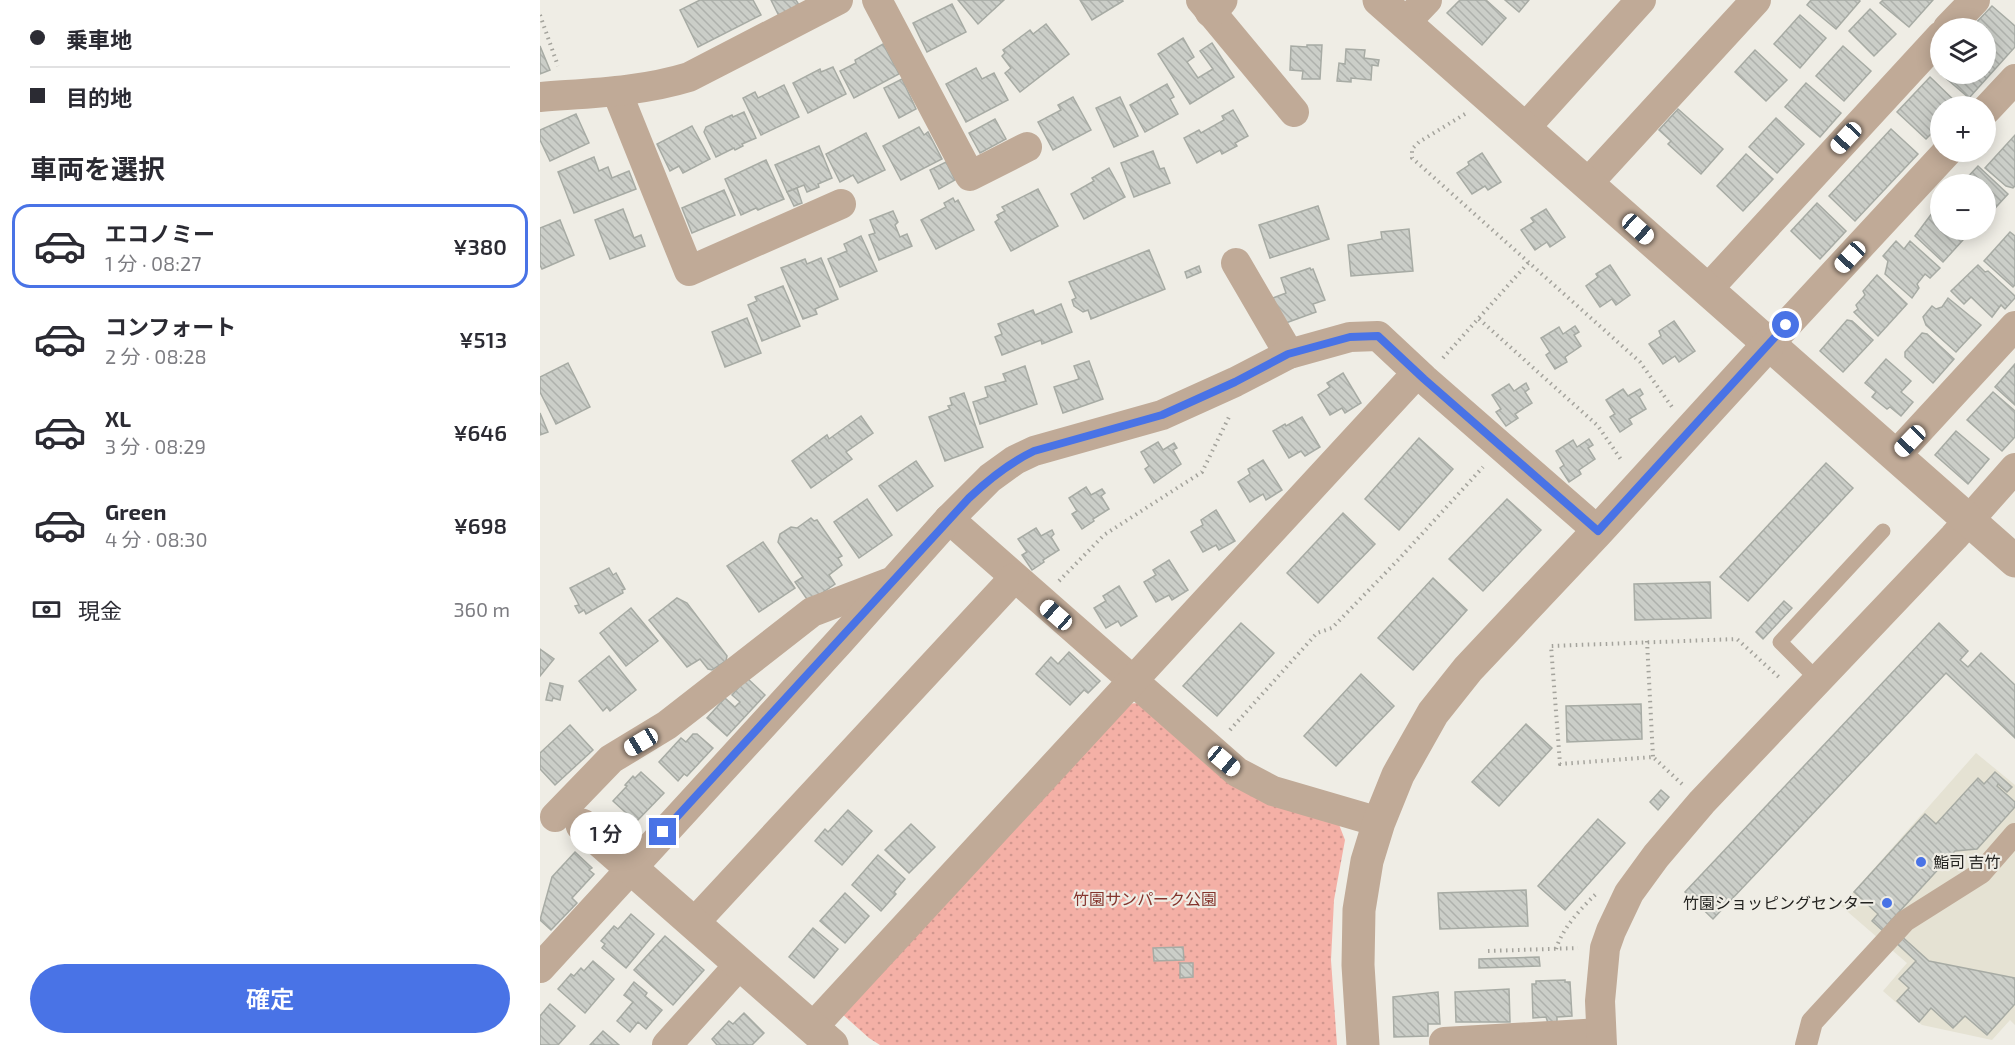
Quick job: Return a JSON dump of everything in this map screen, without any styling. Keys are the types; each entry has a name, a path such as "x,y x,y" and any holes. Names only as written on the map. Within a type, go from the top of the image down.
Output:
{"street":[{"path":"540,97 617,92 688,77 838,0"},
{"path":"877,0 970,176 1027,147"},
{"path":"1379,0 1416,11 1524,129 2015,561"},
{"path":"1524,129 1641,0"},
{"path":"1587,184 1756,0"},
{"path":"1958,18 1975,0"},
{"path":"1211,4 1294,112"},
{"path":"1707,290 1930,48"},
{"path":"1996,99 2015,78"},
{"path":"617,92 688,271 841,204"},
{"path":"1363,1045 1358,965 1359,910 1367,861 1379,822 1398,775 1433,713 1468,669 1938,162"},
{"path":"1236,263 1288,354"},
{"path":"1895,456 2015,326"},
{"path":"540,968 949,519 990,478 1015,460 1034,451 1162,415 1235,382 1288,354 1350,337 1378,336 1420,376 1598,531"},
{"path":"893,581 812,612 667,725 611,759 559,821 630,868 822,1036 1132,682 1420,376"},
{"path":"1444,1042 1601,1039 1601,981 1605,948 1629,893 1656,856 1702,802 1968,521 2015,468"},
{"path":"949,519 1237,772 1274,790 1379,822"},
{"path":"693,924 1014,578"},
{"path":"1806,1045 1812,1022 1905,921 1981,873 2015,834"},
{"path":"667,1045 740,964"}],"lane":[{"path":"1810,689 1780,642 1883,531"}],"path":[{"path":"540,15 551,50 570,95"},
{"path":"1473,108 1419,142 1412,149 1412,159 1640,362 1678,415"},
{"path":"1420,376 1479,319 1528,262"},
{"path":"1479,319 1598,426 1627,469"},
{"path":"1041,601 1104,535 1202,472 1232,412 1235,382"},
{"path":"1211,751 1317,633 1332,628 1399,559 1501,447"},
{"path":"1653,757 1560,764 1551,646 1737,639 1810,689"},
{"path":"1647,641 1653,757 1702,802"},
{"path":"1488,951 1605,948"}],"shaded area":[{"path":"1976,753 2015,785 2015,1025 2010,1020 1992,1040 1922,1025 1883,991 1907,963 1841,906"}],"green space":[{"name":"竹園サンパーク公園","path":"1138,703 1338,822 1345,840 1334,900 1331,960 1337,1045 880,1045 869,1038 841,1013 1125,704"}],"building":[{"path":"700,0 753,0 761,15 698,47 680,10"},
{"path":"771,0 796,0 799,5 779,16"},
{"path":"958,0 1004,0 978,24"},
{"path":"1080,0 1122,0 1123,1 1092,20"},
{"path":"1460,0 1486,0 1506,18 1482,45 1447,13"},
{"path":"1505,0 1529,0 1519,12"},
{"path":"1811,0 1860,1 1836,29 1807,5"},
{"path":"1883,0 1933,0 1909,27 1880,3"},
{"path":"952,4 966,32 927,52 913,23"},
{"path":"1992,6 2015,26 2015,47 1996,68 1996,18 1981,18"},
{"path":"1870,9 1896,34 1874,56 1849,31"},
{"path":"1800,15 1826,38 1800,68 1774,44"},
{"path":"1046,24 1069,54 1020,92 1005,73 1011,68 1002,56 1005,53 1003,50 1030,30 1033,34"},
{"path":"1183,38 1194,57 1187,62 1198,78 1213,69 1200,51 1212,43 1234,77 1190,104 1158,54"},
{"path":"883,44 899,74 854,98 840,71"},
{"path":"1307,45 1322,45 1320,79 1302,79 1303,71 1290,70 1291,46 1307,47"},
{"path":"540,46 550,70 540,74"},
{"path":"1843,46 1871,71 1844,101 1816,76"},
{"path":"1346,49 1365,50 1364,58 1379,60 1378,66 1372,65 1371,80 1351,78 1351,82 1337,81 1339,63 1345,64"},
{"path":"1755,50 1787,80 1766,101 1735,72"},
{"path":"833,67 846,94 808,113 793,83 820,69 821,72"},
{"path":"976,68 982,79 994,73 1008,100 966,122 946,84"},
{"path":"1930,77 1930,84 1937,84 1950,96 1930,96 1930,135 1926,139 1897,112"},
{"path":"902,79 916,109 899,118 884,88"},
{"path":"1806,83 1841,113 1820,137 1785,107"},
{"path":"1167,84 1174,97 1170,99 1178,114 1145,132 1130,105"},
{"path":"1953,84 1982,84 1971,96 1967,96"},
{"path":"784,85 799,117 761,135 743,98 755,92 758,98"},
{"path":"1073,97 1091,130 1053,150 1038,122 1061,110 1058,105"},
{"path":"1120,97 1138,136 1114,147 1096,108"},
{"path":"1678,109 1723,149 1701,174 1668,144 1671,141 1659,130"},
{"path":"1233,110 1248,136 1235,143 1237,146 1222,154 1220,150 1197,163 1184,138 1199,130 1201,133 1224,120 1222,116"},
{"path":"744,112 756,138 735,150 734,148 716,157 704,132 706,127"},
{"path":"576,114 589,143 550,161 540,140 540,130"},
{"path":"1776,118 1804,144 1777,173 1749,147"},
{"path":"995,119 1006,139 980,153 969,133"},
{"path":"692,126 710,159 683,173 679,166 670,171 657,144"},
{"path":"919,127 924,135 928,132 942,159 901,180 883,146"},
{"path":"1891,129 1918,154 1855,221 1829,196"},
{"path":"866,133 885,170 858,183 853,175 840,182 826,154"},
{"path":"2015,135 2015,186 2013,188 2006,186 1996,177 1996,174 1992,174 1985,168 1990,162 1996,162 1996,156"},
{"path":"819,146 832,178 807,192 804,185 787,192 775,165"},
{"path":"1153,151 1160,169 1164,168 1170,183 1134,197 1121,163"},
{"path":"1482,153 1501,182 1488,190 1485,186 1472,194 1457,173"},
{"path":"1746,154 1773,179 1743,211 1717,186"},
{"path":"594,157 599,171 608,167 612,178 629,171 636,189 574,213 558,172"},
{"path":"766,160 784,199 741,215 725,179"},
{"path":"946,162 955,180 939,189 930,170"},
{"path":"1978,166 1987,174 1970,174"},
{"path":"1109,168 1125,197 1084,219 1071,194 1094,181 1092,178"},
{"path":"1996,183 2008,194 1996,207"},
{"path":"797,188 802,203 794,206 787,192"},
{"path":"1038,189 1058,226 1011,251 995,222 999,219 997,215 1005,211 1002,207"},
{"path":"724,190 735,215 692,233 682,208"},
{"path":"953,198 955,202 958,200 974,230 936,249 921,220 946,207 944,203"},
{"path":"1817,203 1846,231 1820,259 1791,231"},
{"path":"1318,206 1329,239 1270,258 1259,225"},
{"path":"623,209 634,238 641,235 645,246 610,259 595,220"},
{"path":"1546,209 1565,237 1550,247 1547,242 1535,250 1521,230 1534,222 1531,218"},
{"path":"893,211 898,222 895,225 900,237 907,234 912,246 879,260 869,235 875,233 870,220"},
{"path":"1930,216 1930,240 1963,240 1943,262 1915,236"},
{"path":"560,220 574,255 542,269 540,265 540,228"},
{"path":"1409,229 1413,271 1351,276 1348,245 1382,239 1381,232"},
{"path":"2010,232 2015,236 2015,285 2013,287 1984,261"},
{"path":"861,236 877,271 840,287 828,259 847,251 844,244"},
{"path":"1896,241 1904,249 1910,241 1940,268 1930,278 1925,274 1917,284 1919,288 1912,298 1885,274 1888,261 1883,256"},
{"path":"1149,250 1165,289 1091,319 1088,310 1083,312 1074,306 1072,300 1076,298 1069,282"},
{"path":"821,258 838,299 815,309 817,314 803,319 781,268 805,259 807,264"},
{"path":"1610,265 1630,295 1616,305 1612,299 1600,307 1586,286 1598,277 1596,274"},
{"path":"1978,265 1985,272 1988,271 2015,296 2005,309 2001,305 1992,317 1971,297 1964,304 1951,291"},
{"path":"1199,266 1201,272 1187,278 1185,272"},
{"path":"1313,269 1325,300 1313,304 1316,312 1283,324 1273,298 1286,293 1281,278"},
{"path":"1877,275 1907,304 1878,336 1854,312 1858,309 1856,305 1865,295 1863,291"},
{"path":"783,286 800,326 762,341 748,305 757,301 755,297"},
{"path":"1948,298 1981,325 1956,352 1926,325 1923,317 1932,306 1936,309 1942,307"},
{"path":"1061,304 1072,332 1042,344 1041,340 1002,355 995,337 1002,334 998,324 1033,310 1035,315"},
{"path":"747,318 761,353 725,367 712,332"},
{"path":"1847,320 1852,321 1873,340 1843,372 1820,351"},
{"path":"1674,321 1695,351 1679,362 1675,356 1663,364 1649,344 1661,336 1659,331"},
{"path":"1575,326 1579,332 1574,335 1581,346 1565,357 1567,362 1555,369 1546,355 1550,352 1541,338 1559,327 1563,334"},
{"path":"1922,333 1927,334 1954,359 1933,383 1905,357 1905,352"},
{"path":"1886,359 1911,381 1901,392 1913,402 1901,416 1890,407 1887,409 1872,397 1876,392 1865,383"},
{"path":"1089,361 1103,399 1063,413 1054,387 1079,379 1074,366"},
{"path":"568,363 590,407 556,424 540,392 540,377"},
{"path":"2015,364 2015,405 1995,387"},
{"path":"1025,366 1037,404 980,424 973,402 988,397 985,387 1006,381 1003,374"},
{"path":"1343,373 1361,403 1345,413 1342,408 1330,415 1318,395 1330,387 1327,383"},
{"path":"1526,383 1529,389 1525,392 1532,403 1515,414 1518,418 1506,426 1496,412 1501,409 1492,395 1509,384 1514,391"},
{"path":"1623,389 1628,396 1640,389 1643,394 1639,397 1646,409 1629,419 1632,424 1620,432 1610,417 1615,414 1606,400"},
{"path":"1993,392 2015,411 2015,437 2002,451 1967,420"},
{"path":"964,393 983,447 945,461 929,417 950,409 948,406 952,405 950,398"},
{"path":"540,413 548,432 540,435"},
{"path":"861,416 873,433 846,452 852,459 811,488 792,461 827,435 829,439"},
{"path":"1302,417 1320,447 1305,456 1301,451 1289,458 1273,431"},
{"path":"1956,431 1989,459 1968,484 1935,455"},
{"path":"1419,438 1453,469 1399,530 1365,499"},
{"path":"1589,439 1593,445 1588,448 1595,459 1579,470 1581,474 1569,482 1560,468 1564,465 1556,451 1573,440 1577,447"},
{"path":"1158,442 1163,450 1174,443 1177,448 1173,450 1181,464 1154,483 1145,469 1149,466 1141,452"},
{"path":"1263,460 1282,490 1266,500 1263,494 1250,502 1238,482 1250,474 1248,469"},
{"path":"916,461 933,486 897,511 879,486"},
{"path":"1826,463 1853,488 1748,601 1720,577"},
{"path":"1086,487 1091,495 1102,489 1105,493 1101,496 1109,509 1082,529 1072,514 1077,511 1069,498"},
{"path":"867,499 892,535 859,558 834,522"},
{"path":"1507,499 1541,530 1483,591 1449,559"},
{"path":"1216,510 1235,541 1219,550 1216,545 1203,552 1191,532 1203,525 1201,520"},
{"path":"1343,513 1375,544 1318,603 1287,573"},
{"path":"811,518 814,521 817,520 842,556 838,558 842,565 829,575 835,584 809,602 795,582 803,577 778,542 780,534 791,527 797,528"},
{"path":"1036,528 1041,536 1052,530 1054,534 1051,537 1059,550 1032,570 1022,555 1027,552 1018,539"},
{"path":"763,542 795,588 759,612 727,566"},
{"path":"1169,560 1188,590 1172,600 1169,595 1156,602 1144,582 1156,575 1153,570"},
{"path":"609,568 613,575 616,573 625,589 622,590 623,593 586,614 584,610 579,613 575,606 579,605 570,588"},
{"path":"1433,578 1467,610 1413,670 1378,638"},
{"path":"1710,582 1711,618 1635,620 1634,584"},
{"path":"1119,586 1137,616 1121,626 1118,621 1106,628 1094,608 1106,601 1103,596"},
{"path":"677,598 687,603 727,656 726,661 712,670 708,669 700,659 687,667 649,620"},
{"path":"1784,601 1792,608 1763,639 1756,632"},
{"path":"631,608 658,641 626,666 600,633"},
{"path":"1241,623 1274,653 1217,716 1183,686"},
{"path":"1939,623 1968,651 1960,660 1968,667 1981,653 2015,685 2015,738 1946,673 1713,919 1685,892"},
{"path":"540,649 554,659 540,676"},
{"path":"1069,652 1100,681 1088,693 1084,690 1070,705 1036,674 1051,657 1058,664"},
{"path":"609,656 636,690 610,711 607,707 603,711 579,681"},
{"path":"1361,674 1394,706 1336,766 1304,736"},
{"path":"747,678 765,695 727,736 707,718 725,698 735,707 740,702 732,695"},
{"path":"550,683 563,686 560,700 553,698 552,701 546,700"},
{"path":"1641,704 1642,739 1567,742 1566,706"},
{"path":"1526,724 1552,748 1499,806 1472,782"},
{"path":"570,725 593,750 555,785 540,769 540,753"},
{"path":"693,734 697,734 713,748 687,776 684,774 678,781 659,762 681,738 686,742"},
{"path":"641,772 664,793 636,822 613,801 633,776 635,778"},
{"name":"竹園ショッピングセンター","path":"1995,772 2012,787 2007,792 1998,784 1997,786 2015,802 2015,807 1977,849 1955,851 1888,924 1929,961 2015,978 2015,1004 1987,1035 1965,1016 1953,1028 1931,1008 1919,1022 1897,1001 1909,988 1899,979 1916,961 1872,921 1878,914 1854,892 1925,814 1936,824 1978,778 1984,784"},
{"path":"1661,790 1669,797 1658,810 1650,802"},
{"path":"848,810 872,831 842,865 815,841 825,829 828,832"},
{"path":"1598,819 1625,843 1565,910 1538,886"},
{"path":"911,824 935,847 909,873 885,850"},
{"path":"575,852 592,868 589,870 594,874 572,898 577,903 551,930 540,920 552,877"},
{"path":"878,855 905,879 881,911 852,885"},
{"path":"1526,890 1528,926 1440,929 1438,893"},
{"path":"845,893 869,916 845,943 820,921"},
{"path":"631,914 654,934 626,968 602,948 605,944 601,941 614,926 618,929"},
{"path":"813,928 838,949 814,978 789,957"},
{"path":"665,936 704,970 673,1005 634,970"},
{"path":"1183,947 1184,960 1154,961 1153,948"},
{"path":"1539,957 1540,966 1479,968 1479,959"},
{"path":"593,961 614,979 585,1013 558,989 571,974 574,976 581,968 584,971"},
{"path":"1180,963 1193,963 1193,977 1180,978"},
{"path":"1565,980 1565,982 1570,982 1572,1016 1557,1017 1557,1022 1548,1023 1546,1017 1533,1018 1532,984 1536,984 1536,981"},
{"path":"634,982 647,993 645,996 662,1010 646,1029 638,1022 630,1032 617,1021 633,1002 624,995"},
{"path":"1509,989 1510,1022 1456,1022 1455,992"},
{"path":"1438,992 1440,1024 1428,1024 1428,1036 1394,1037 1393,997"},
{"path":"550,1004 575,1026 558,1045 540,1045 540,1016"},
{"path":"744,1013 764,1033 752,1045 717,1045 712,1039 729,1021 733,1024"},
{"path":"603,1031 619,1045 590,1045"}],"place":[{"name":"鮨司 吉竹","path":"1921,862"},
{"name":"竹園ショッピングセンター","path":"1887,903"}],"route":[{"path":"663,832 969,498 990,478 1015,460 1034,451 1057,442 1162,415 1235,382 1288,354 1350,337 1378,336 1598,531 1786,325"}]}
